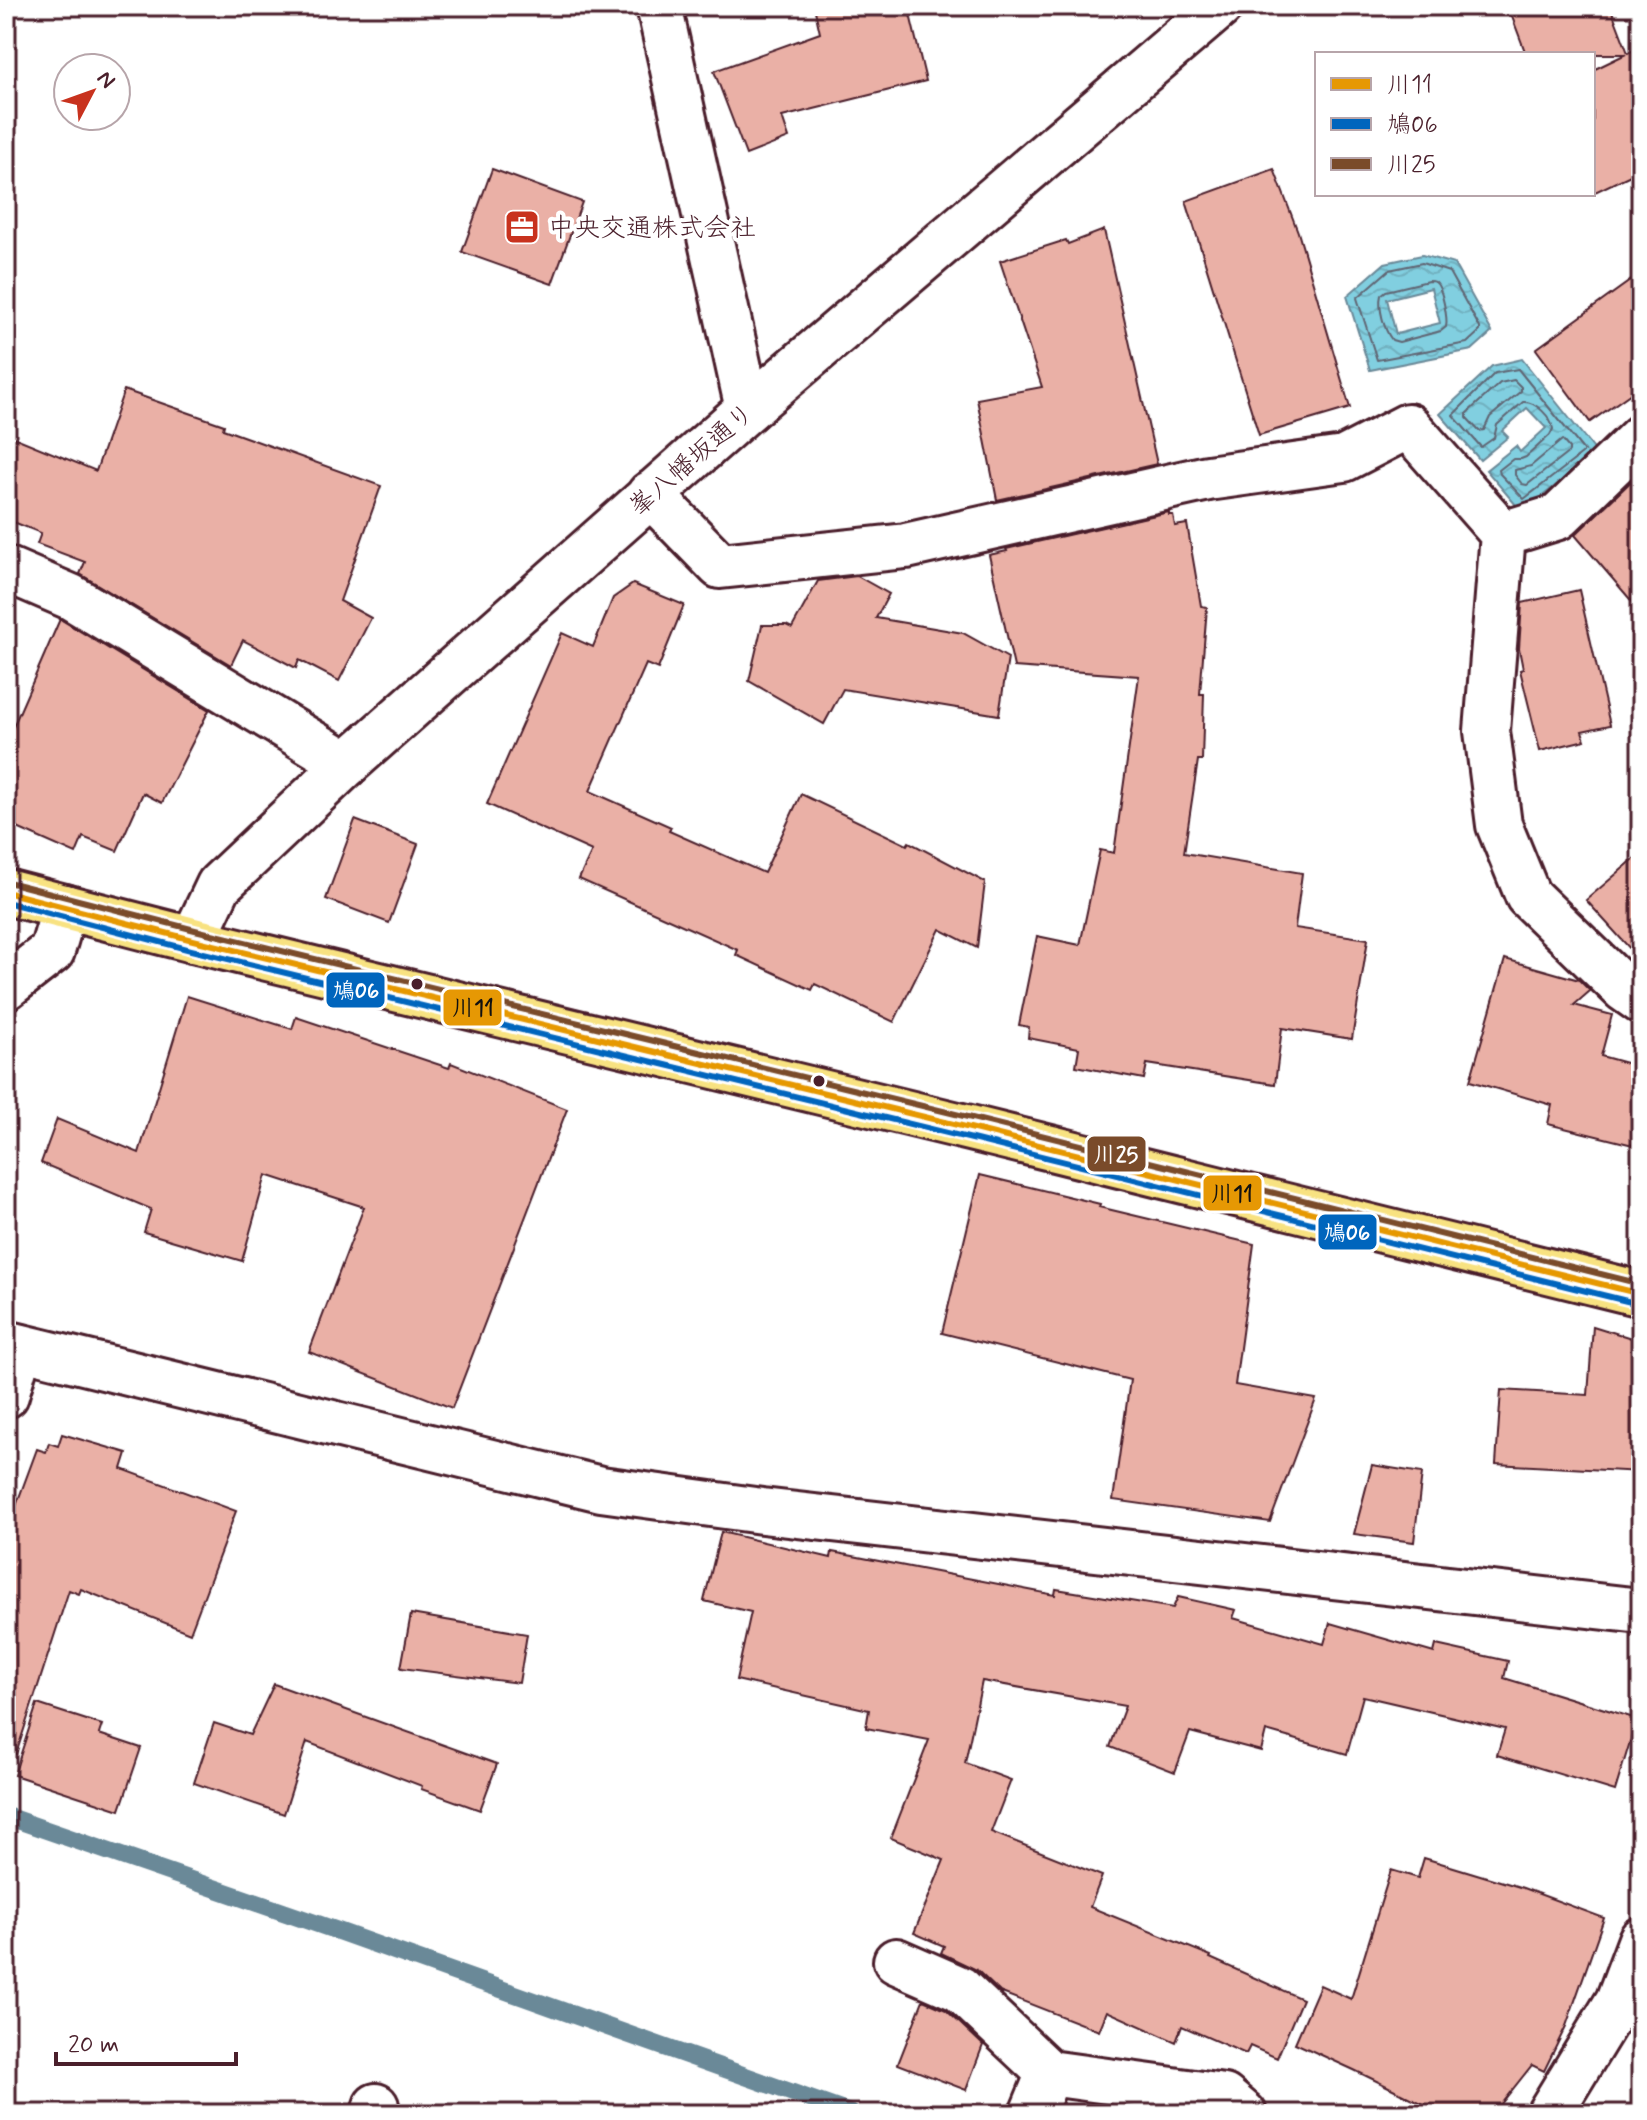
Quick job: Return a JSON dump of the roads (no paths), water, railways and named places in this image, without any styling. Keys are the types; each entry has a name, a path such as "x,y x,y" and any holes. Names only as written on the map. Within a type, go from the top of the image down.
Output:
{"main road":[{"path":"6,892 1641,1294"}],"street":[{"path":"659,6 748,409"},
{"name":"峯八幡坂通り","path":"193,940 219,885 347,764 650,494 1220,6"},
{"path":"650,494 720,566 906,546 1208,478 1344,459 1408,426 1503,534 1487,731 1499,825 1528,896 1624,989 1641,1001"},
{"path":"1503,534 1558,517 1641,437"},
{"path":"6,569 71,597 347,764"},
{"path":"6,987 52,951 65,907"},
{"path":"6,1395 13,1345 601,1489 762,1511 1641,1611"},
{"path":"1549,2114 1618,2001 1632,1991 1641,1940"},
{"path":"896,1961 960,1989 1049,2073 1224,2097 1244,2114"},
{"path":"1032,2114 1049,2073"}],"water":[{"path":"1422,255 1454,264 1492,332 1472,350 1370,370 1347,296 1385,263","holes":["1431,288 1440,323 1396,334 1387,299"]},
{"path":"1522,359 1597,453 1522,512 1486,470 1516,446 1520,452 1546,428 1527,408 1502,431 1508,437 1480,460 1440,414 1492,366"}],"waterway":[{"path":"6,1816 852,2114"}],"place":[{"name":"中央交通株式会社","path":"522,227"}]}
